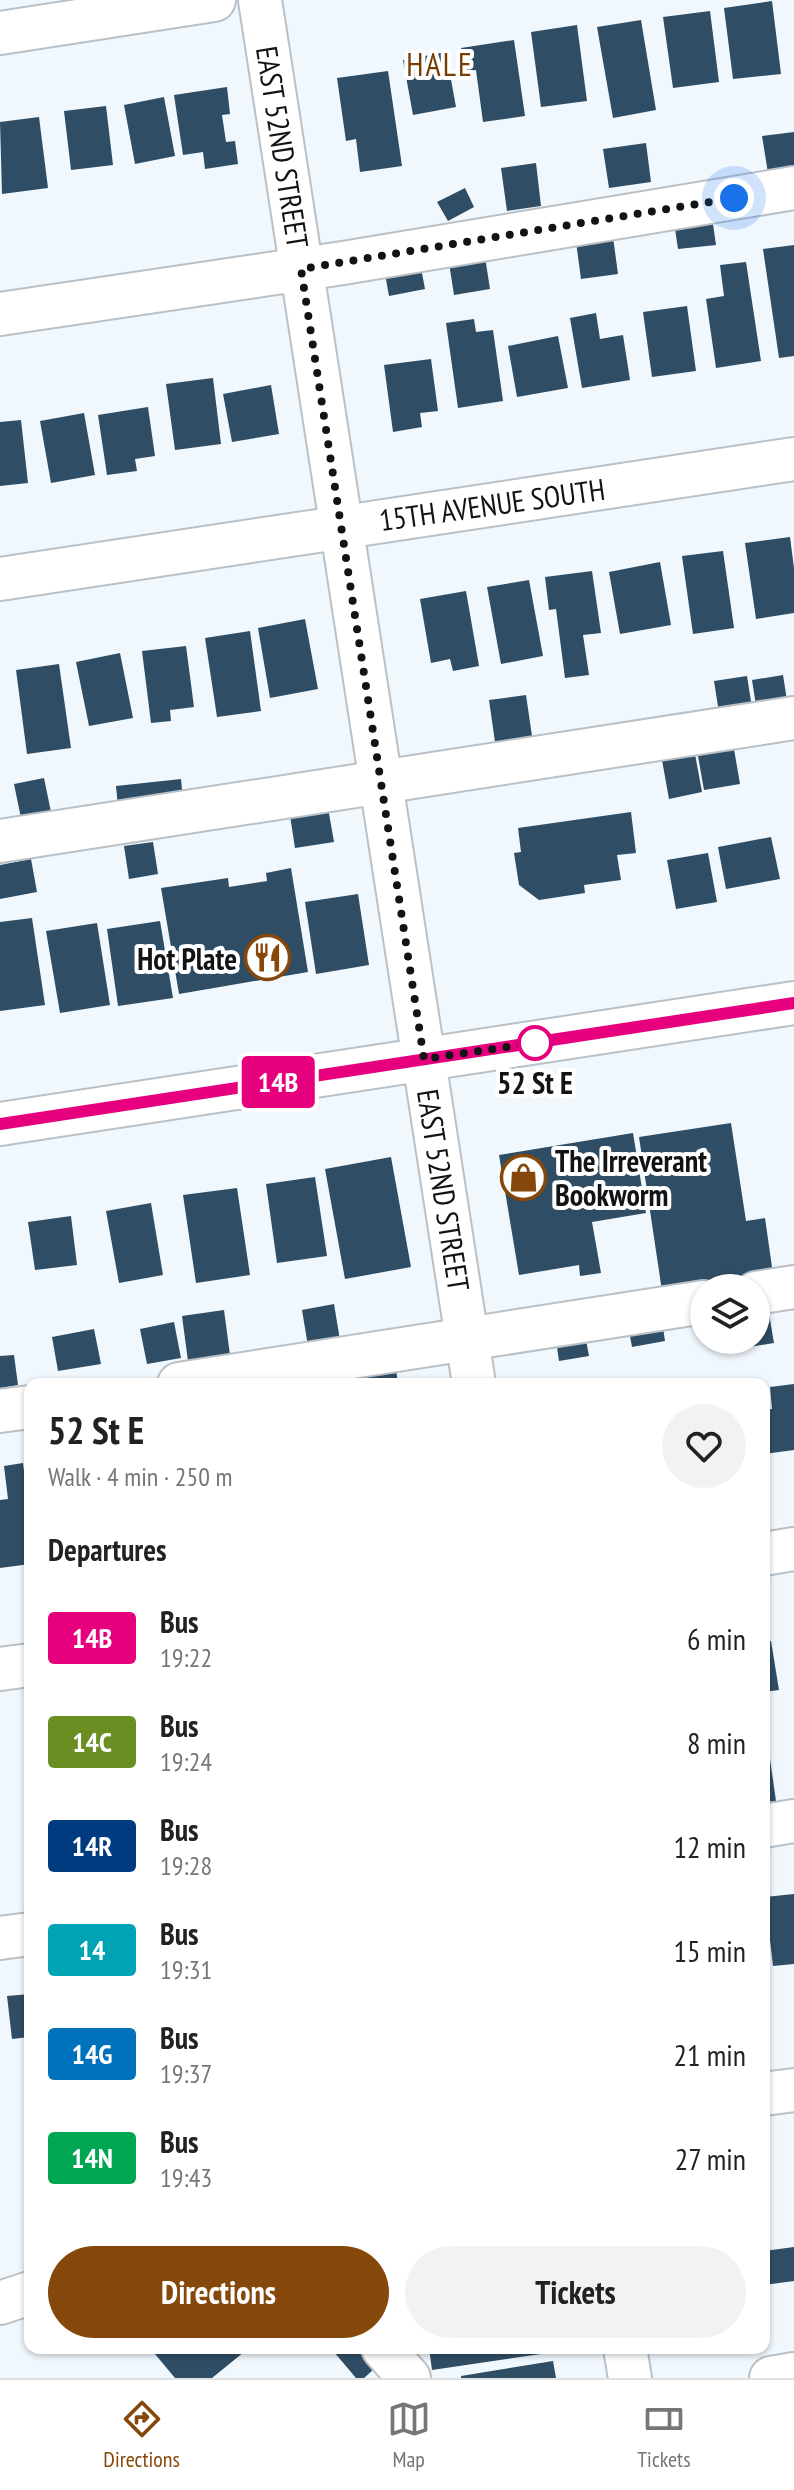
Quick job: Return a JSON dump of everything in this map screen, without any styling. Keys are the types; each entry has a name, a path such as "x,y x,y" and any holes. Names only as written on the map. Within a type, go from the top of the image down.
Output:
{"street":[{"path":"0,33 214,0"},
{"name":"EAST 52ND STREET","path":"260,0 473,1378"},
{"path":"0,314 301,269 794,188"},
{"name":"15TH AVENUE SOUTH","path":"0,579 794,459"},
{"path":"0,841 794,718"},
{"path":"0,1124 794,1003"},
{"path":"770,1291 794,1287"},
{"path":"218,1378 690,1304"},
{"path":"0,1411 24,1408"},
{"path":"770,1553 794,1549"},
{"path":"0,1669 24,1666"},
{"path":"770,1825 794,1821"},
{"path":"0,1938 24,1935"},
{"path":"770,2093 794,2090"},
{"path":"0,2303 24,2295"},
{"path":"388,2354 409,2378"},
{"path":"626,2354 630,2378"},
{"path":"771,2378 794,2374"}],"building":[{"path":"772,1 781,74 733,79 724,8"},
{"path":"710,11 719,82 673,88 663,17"},
{"path":"641,20 656,110 613,118 597,27"},
{"path":"577,25 587,101 541,107 531,32"},
{"path":"514,40 525,116 483,122 476,70 465,71 461,48"},
{"path":"446,52 456,107 413,115 403,60"},
{"path":"388,71 402,166 360,172 356,139 346,141 337,78"},
{"path":"227,87 230,114 222,115 226,142 235,141 238,164 205,169 203,152 183,155 174,95"},
{"path":"164,97 175,156 135,164 124,105"},
{"path":"106,106 113,165 71,170 64,111"},
{"path":"39,117 48,188 2,194 0,122"},
{"path":"794,132 794,169 768,173 762,136"},
{"path":"646,143 651,182 609,188 603,149"},
{"path":"536,163 541,206 507,211 501,168"},
{"path":"465,188 474,207 448,221 437,202"},
{"path":"711,210 716,245 678,249 673,215"},
{"path":"613,237 618,274 581,279 576,242"},
{"path":"483,244 490,289 454,295 447,250"},
{"path":"794,245 794,356 779,358 763,249"},
{"path":"419,257 425,289 389,296 383,263"},
{"path":"746,262 761,361 716,368 706,299 724,296 720,265"},
{"path":"687,306 696,371 652,377 643,312"},
{"path":"596,313 600,339 623,335 630,380 582,388 570,318"},
{"path":"474,319 476,332 493,330 503,401 458,408 446,323"},
{"path":"558,336 568,388 517,397 508,346"},
{"path":"431,359 438,411 420,413 422,427 393,432 384,365"},
{"path":"213,378 221,444 175,450 166,384"},
{"path":"271,385 279,434 232,442 223,394"},
{"path":"148,407 155,456 135,459 137,471 107,475 98,415"},
{"path":"84,413 95,475 51,483 40,421"},
{"path":"21,420 28,483 0,486 0,422"},
{"path":"790,537 794,613 756,619 745,543"},
{"path":"723,551 734,628 693,634 682,556"},
{"path":"660,562 671,625 620,634 609,572"},
{"path":"592,571 601,633 583,635 589,675 565,678 556,609 549,610 545,577"},
{"path":"529,580 543,656 501,664 487,587"},
{"path":"466,591 479,666 453,671 450,659 431,663 420,599"},
{"path":"305,619 318,689 270,698 258,628"},
{"path":"250,631 261,711 217,717 205,638"},
{"path":"186,646 194,707 170,710 171,721 151,723 142,651"},
{"path":"120,653 133,718 89,726 76,662"},
{"path":"59,664 71,748 27,754 16,670"},
{"path":"783,675 788,707 757,712 752,680"},
{"path":"747,676 753,714 720,719 714,681"},
{"path":"526,695 532,736 495,742 489,700"},
{"path":"734,749 740,784 704,790 698,756"},
{"path":"695,754 702,792 669,799 662,760"},
{"path":"44,778 52,817 22,823 14,784"},
{"path":"181,779 183,800 118,807 116,786"},
{"path":"327,802 334,842 295,848 289,809"},
{"path":"631,812 636,853 617,855 621,880 584,885 585,893 539,900 519,885 514,853 521,852 518,828"},
{"path":"771,837 780,879 726,889 718,847"},
{"path":"153,842 158,874 129,879 124,846"},
{"path":"708,853 717,902 676,909 667,860"},
{"path":"31,859 37,892 0,899 0,865"},
{"path":"291,868 308,972 179,994 161,888 228,878 229,887 267,881 266,873"},
{"path":"358,894 369,965 316,974 305,902"},
{"path":"32,918 45,1005 0,1011 0,922"},
{"path":"160,921 173,998 118,1006 107,929"},
{"path":"97,923 110,1005 60,1013 46,931"},
{"path":"731,1123 746,1221 765,1218 773,1274 690,1274 690,1287 662,1291 639,1137"},
{"path":"633,1133 646,1213 592,1222 601,1273 580,1276 579,1265 519,1275 499,1155"},
{"path":"391,1157 411,1267 345,1279 325,1169"},
{"path":"315,1177 327,1256 277,1263 266,1184"},
{"path":"237,1188 250,1275 196,1283 183,1195"},
{"path":"151,1203 163,1275 119,1283 106,1211"},
{"path":"71,1216 77,1265 35,1270 28,1222"},
{"path":"334,1304 340,1340 308,1346 302,1310"},
{"path":"224,1310 230,1355 188,1361 182,1316"},
{"path":"661,1314 665,1341 632,1347 627,1320"},
{"path":"770,1320 774,1343 770,1344"},
{"path":"174,1322 181,1358 147,1364 140,1329"},
{"path":"94,1329 101,1364 58,1371 52,1337"},
{"path":"584,1329 589,1356 559,1361 555,1334"},
{"path":"14,1355 18,1385 0,1388 0,1356"},
{"path":"395,1361 397,1378 324,1378"},
{"path":"794,1384 794,1450 770,1453 770,1387"},
{"path":"23,1463 24,1565 0,1568 0,1500 8,1499 4,1466"},
{"path":"770,1641 779,1690 770,1691"},
{"path":"770,1759 776,1801 770,1802"},
{"path":"794,1894 794,1964 773,1966 770,1896"},
{"path":"24,1995 24,2038 12,2039 7,1996"},
{"path":"794,2247 794,2281 770,2284 770,2250"},
{"path":"155,2354 242,2354 212,2378 175,2378"},
{"path":"336,2354 377,2354 383,2361 364,2378 356,2378"},
{"path":"430,2354 541,2354 432,2370"},
{"path":"553,2361 556,2378 461,2378 461,2376"}],"bus line":[{"name":"14B","path":"0,1124 794,1003"}],"place":[{"name":"Hot Plate","path":"268,958"},
{"name":"52 St E","path":"535,1043"},
{"name":"The Irreverant Bookworm","path":"524,1177"}],"district":[{"name":"HALE","path":"440,64"}],"route":[{"path":"535,1043 424,1059 301,269 734,198"}]}
